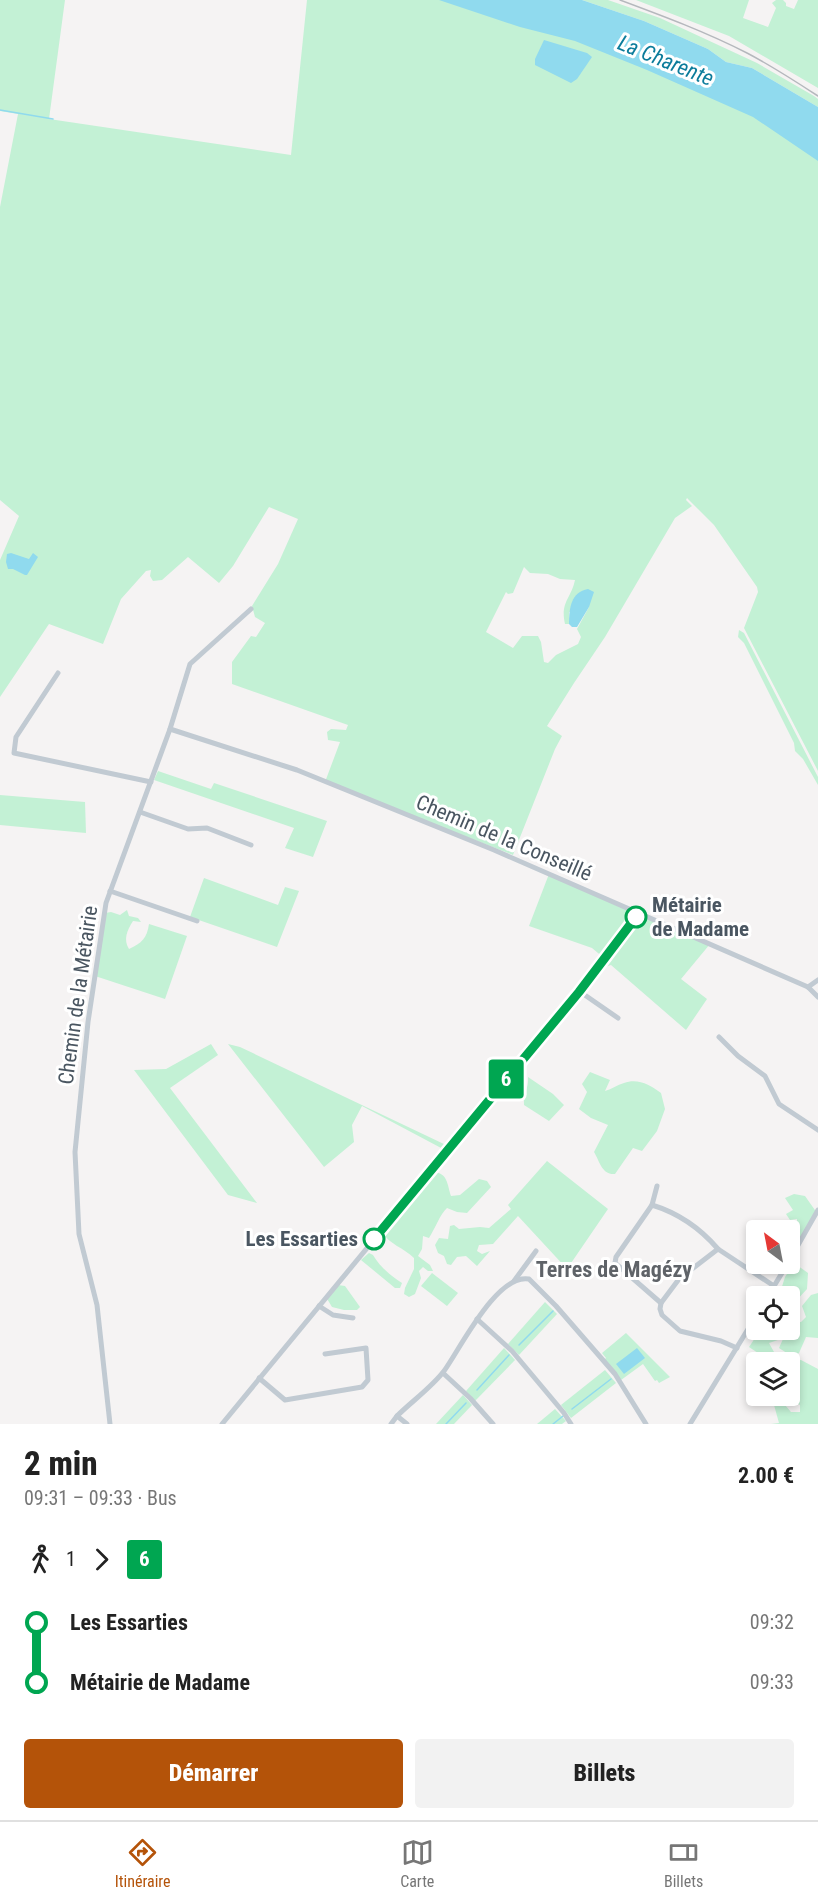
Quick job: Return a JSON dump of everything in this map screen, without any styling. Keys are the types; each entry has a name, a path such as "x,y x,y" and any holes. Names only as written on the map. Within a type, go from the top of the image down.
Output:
{"street":[{"name":"Chemin de la Métairie","path":"110,1424 97,1305 79,1234 75,1152 88,1022 106,903 171,729 190,664 251,609"},
{"path":"58,673 16,737 14,753 151,782"},
{"name":"Chemin de la Conseillé","path":"171,729 297,770 494,850 808,987"},
{"path":"140,812 188,829 207,828 251,845"},
{"path":"110,891 197,921"},
{"path":"222,1424 579,992 639,913"},
{"path":"818,980 808,987 818,997"},
{"path":"579,992 618,1018"},
{"path":"718,1036 738,1056 765,1076 779,1104 818,1130"},
{"path":"606,1271 615,1263 616,1257 652,1205 657,1186"},
{"path":"652,1205 671,1211 706,1235 718,1249 774,1286 781,1274"},
{"path":"800,1241 818,1210"},
{"path":"718,1249 679,1280 661,1303 660,1309 662,1315 680,1331 720,1341 737,1348"},
{"path":"391,1424 443,1373 477,1319 496,1295 514,1281 536,1251"},
{"path":"615,1263 661,1303"},
{"path":"514,1281 529,1279 556,1306 615,1374 646,1424"},
{"path":"319,1306 333,1315 353,1318"},
{"path":"477,1319 512,1351 571,1424"},
{"path":"690,1424 746,1333"},
{"path":"259,1378 285,1400 362,1387 368,1380 366,1348 325,1354"},
{"path":"443,1373 493,1424"},
{"path":"397,1416 407,1424"}],"green space":[{"path":"0,0 65,0 49,119 291,155 307,0 514,0 818,126 818,771 744,628 758,592 757,587 714,525 687,498 686,500 692,506 675,518 605,637 547,726 562,736 513,855 325,782 340,742 328,740 327,732 331,729 346,730 348,725 232,684 232,662 251,636 256,637 265,623 255,617 252,606 278,564 298,519 269,507 233,566 219,583 188,557 162,580 153,581 150,576 151,570 146,571 121,599 103,644 49,624 0,697 0,560 19,516 0,500 0,207 18,114 0,111","holes":["524,567 530,573 575,580 565,605 565,624 569,624 569,612 589,607 577,629 581,637 578,644 556,655 548,663 544,662 538,636 522,636 513,648 486,632 506,592 513,593"]},
{"path":"582,0 608,0 660,18 757,63 814,96 818,99 818,107 752,68 726,62 708,49 644,21"},
{"path":"636,0 749,0 743,18 768,27 776,8 772,3 776,0 783,0 786,6 794,9 798,0 818,0 818,88 729,36"},
{"path":"739,630 744,633 818,777 818,785 803,759 795,751 794,743 744,643 738,637"},
{"path":"158,771 211,789 214,783 327,821 313,857 285,848 294,828 154,780"},
{"path":"0,795 85,802 86,833 0,825"},
{"path":"549,874 710,944 681,979 707,999 686,1030 611,965 602,968 598,966 604,958 592,948 529,926"},
{"path":"204,878 278,905 285,887 299,891 277,947 190,917"},
{"path":"127,910 129,916 138,918 141,922 133,921 129,928 126,939 129,949 143,939 149,924 187,936 165,999 95,976 105,913 120,915"},
{"path":"211,1044 218,1055 170,1088 257,1203 228,1195 134,1070 166,1069"},
{"path":"228,1044 240,1047 446,1145 443,1149 362,1106 352,1125 354,1142 324,1167"},
{"path":"590,1072 610,1080 605,1091 629,1082 648,1085 661,1093 665,1109 657,1131 642,1151 633,1148 615,1174 604,1170 594,1152 608,1125 591,1118 579,1109 587,1092 582,1084"},
{"path":"528,1077 553,1094 564,1105 549,1121 524,1105"},
{"path":"547,1161 608,1209 567,1269 518,1216 493,1244 479,1245 477,1251 482,1254 490,1251 477,1266 466,1256 457,1257 451,1265 447,1264 435,1245 439,1238 448,1239 450,1226 454,1225 459,1229 489,1228 511,1209 508,1205"},
{"path":"425,1173 442,1174 448,1183 451,1196 460,1195 479,1179 487,1181 491,1187 467,1213 447,1208 429,1238 423,1236 422,1249 418,1256 430,1265 433,1271 428,1271 423,1267 419,1271 421,1278 415,1294 409,1297 404,1294 414,1269 414,1258 383,1233 407,1199 410,1190"},
{"path":"794,1194 805,1196 817,1213 800,1242 800,1220 790,1220 786,1214 793,1210 785,1198"},
{"path":"369,1253 402,1283 400,1288 395,1288 361,1260"},
{"path":"800,1267 808,1273 807,1289 800,1297 800,1286 782,1286 787,1274 800,1274"},
{"path":"432,1273 458,1293 447,1306 421,1286"},
{"path":"338,1285 345,1286 360,1307 357,1310 332,1307 326,1297"},
{"path":"818,1293 818,1338 806,1337 799,1352 785,1352 779,1348 783,1340 800,1340 800,1322 806,1317 802,1306 811,1295"},
{"path":"545,1302 557,1314 519,1355 508,1344"},
{"path":"626,1333 670,1377 659,1383 643,1364 621,1380 604,1360 606,1358 602,1353"},
{"path":"754,1340 778,1340 769,1343 774,1352 756,1352 749,1347"},
{"path":"504,1348 515,1360 475,1401 466,1391"},
{"path":"801,1360 818,1369 818,1424 771,1424 779,1423 774,1406 786,1406 791,1412 800,1412"},
{"path":"605,1370 616,1383 571,1418 561,1405"},
{"path":"463,1395 472,1405 454,1424 436,1424"},
{"path":"555,1409 566,1421 562,1424 537,1424"}],"water":[{"name":"La Charente","path":"439,0 582,0 644,21 708,49 726,62 752,68 818,107 818,161 753,117 647,70 575,41 520,27"},
{"path":"544,40 587,53 592,57 577,79 571,83 535,65 535,59"},
{"path":"11,553 29,559 33,553 38,557 25,575 8,569 7,554"},
{"path":"588,589 594,592 589,607 577,627 572,627 569,624 572,602 578,593"},
{"path":"637,1348 645,1358 624,1374 616,1364"}],"waterway":[{"path":"0,110 53,119"},
{"path":"519,1345 553,1311"},
{"path":"477,1390 509,1355"},
{"path":"572,1409 611,1379"},
{"path":"446,1424 466,1403"},
{"path":"553,1424 563,1416"}],"railway":[{"path":"620,0 732,45 818,96"}],"bus line":[{"name":"6","path":"374,1239 579,992 636,917"}],"place":[{"name":"Métairie de Madame","path":"636,917"},
{"name":"Les Essarties","path":"374,1239"}],"district":[{"name":"Terres de Magézy","path":"614,1269"}]}
